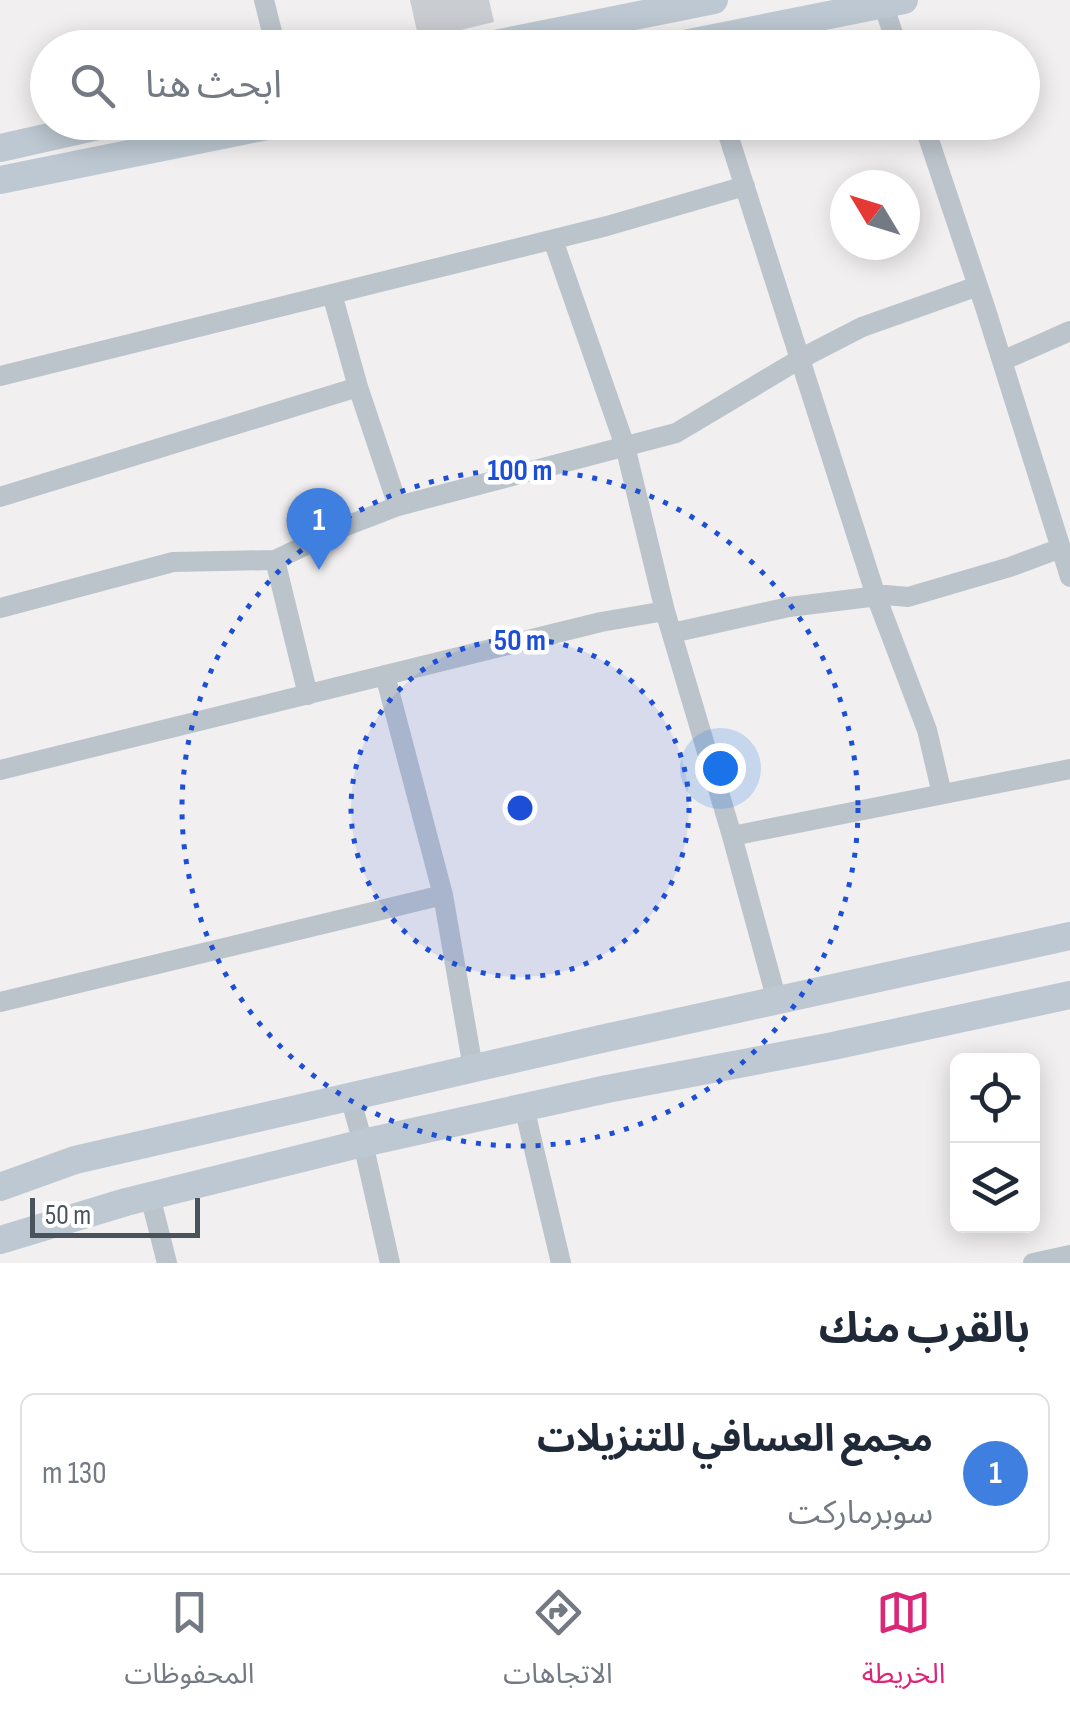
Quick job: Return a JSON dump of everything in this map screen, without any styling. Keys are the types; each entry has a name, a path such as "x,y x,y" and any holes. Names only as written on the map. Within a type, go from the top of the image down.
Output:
{"street":[{"path":"264,0 272,30"},
{"path":"563,30 704,1"},
{"path":"763,30 894,2 896,30"},
{"path":"0,148 36,140"},
{"path":"0,180 198,140"},
{"path":"730,140 876,596 927,730 942,794"},
{"path":"929,140 1070,577"},
{"path":"0,376 553,240 745,186"},
{"path":"553,240 625,446 665,611 777,1000"},
{"path":"0,608 173,562 275,560 398,506 676,433 862,327 978,286"},
{"path":"332,294 398,506"},
{"path":"1002,362 1070,331"},
{"path":"0,497 358,387"},
{"path":"672,634 789,607 876,596 908,597 1061,548"},
{"path":"275,560 308,694"},
{"path":"0,770 601,622 665,611"},
{"path":"386,676 442,894 473,1068"},
{"path":"732,836 1070,770"},
{"path":"0,1002 442,894"},
{"path":"0,1187 75,1160 1070,936"},
{"path":"0,1240 150,1196 363,1143 606,1089 834,1046 1070,995"},
{"path":"350,1097 390,1263"},
{"path":"524,1107 561,1263"},
{"path":"150,1196 167,1263"},
{"path":"1033,1263 1070,1255"}],"building":[{"path":"410,0 489,0 494,22 461,30 417,30"}],"place":[{"name":"مجمع العسافي للتنزيلات","path":"319,570"}]}
